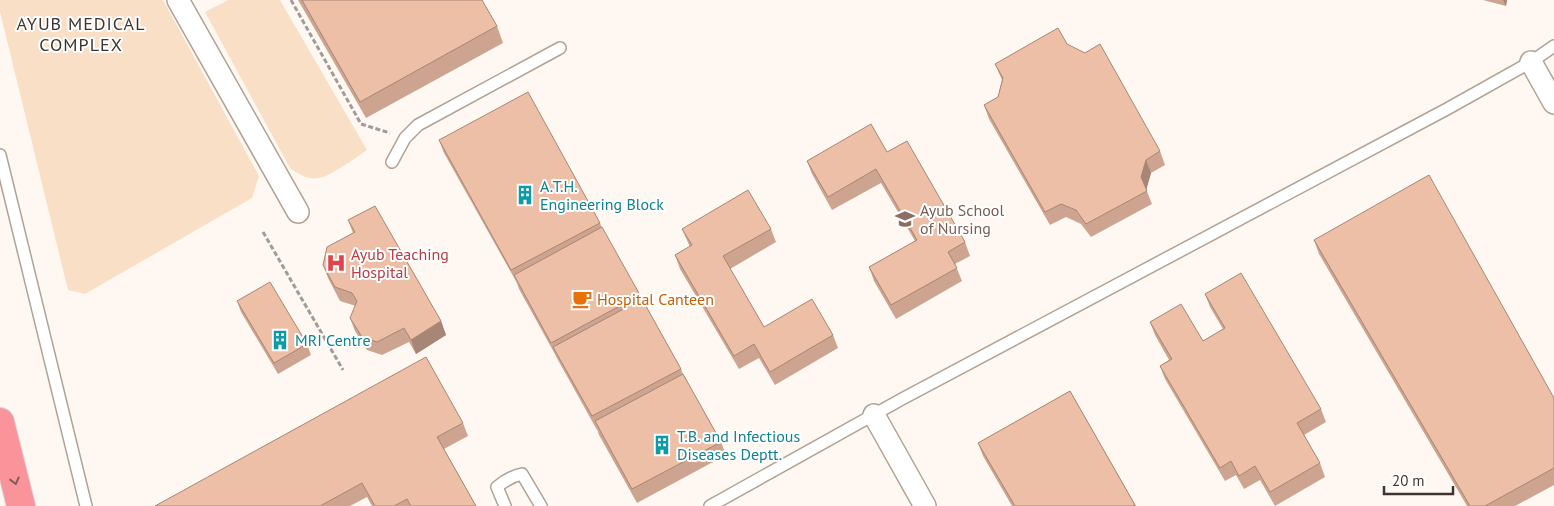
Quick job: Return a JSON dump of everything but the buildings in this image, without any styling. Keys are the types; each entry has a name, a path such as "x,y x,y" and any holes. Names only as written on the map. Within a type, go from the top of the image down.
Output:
{"highway":[{"path":"0,422 22,506"}],"street":[{"path":"180,1 298,212"},
{"path":"1531,62 1554,103"},
{"path":"874,415 925,506"}],"lane":[{"path":"710,506 1200,239 1447,109 1531,62 1554,46"},
{"path":"392,162 405,138 418,124 560,48"},
{"path":"0,156 86,506"},
{"path":"505,506 497,487 516,475 522,474 541,506"}],"path":[{"path":"291,0 361,124 405,138"},
{"path":"263,232 343,370"}],"shaded area":[{"path":"0,0 163,0 259,176 252,198 85,294 68,290 0,12"},
{"path":"228,0 280,0 367,150 324,177 307,177 290,168 205,12"}],"place":[{"name":"A.T.H. Engineering Block","path":"525,195"},
{"name":"Ayub School of Nursing","path":"905,219"},
{"name":"Ayub Teaching Hospital","path":"336,263"},
{"name":"Hospital Canteen","path":"582,299"},
{"name":"MRI Centre","path":"280,340"},
{"name":"T.B. and Infectious Diseases Deptt.","path":"662,445"}],"district":[{"name":"AYUB MEDICAL COMPLEX","path":"81,34"}]}
